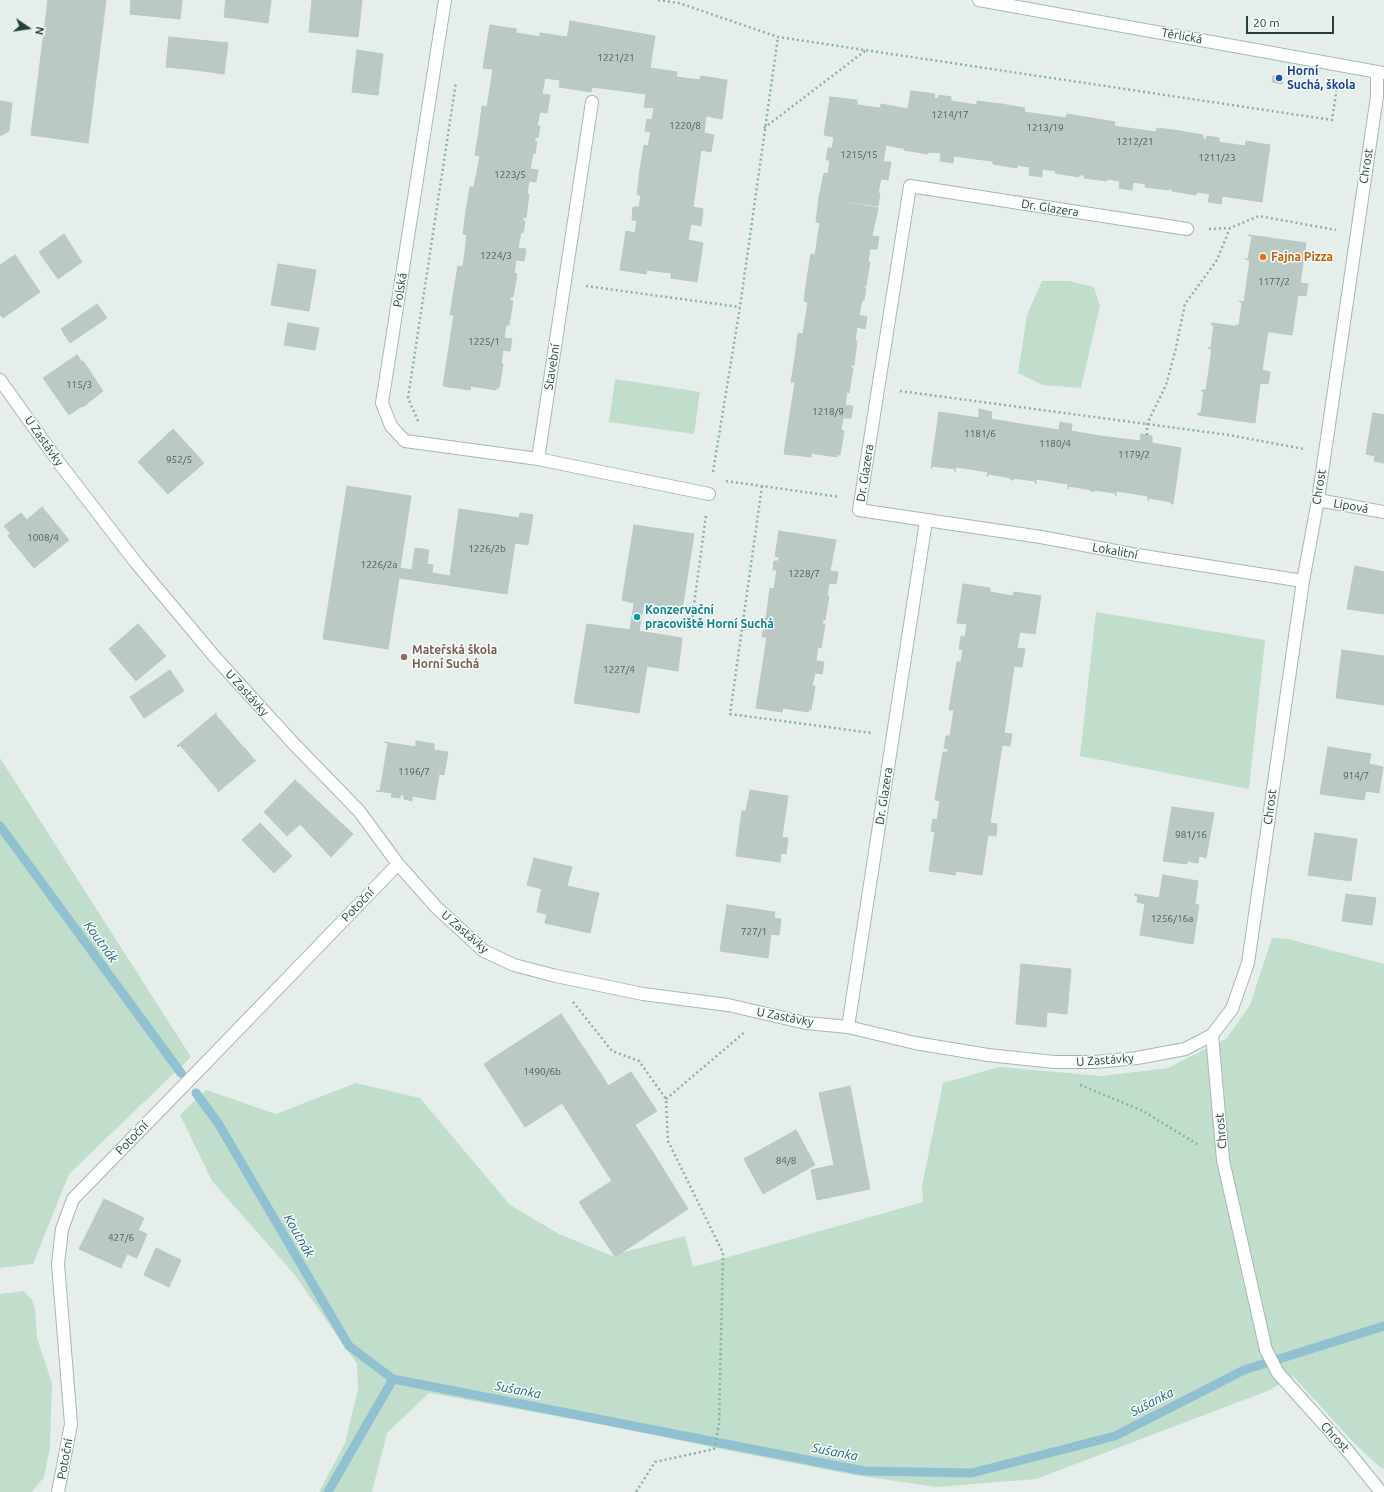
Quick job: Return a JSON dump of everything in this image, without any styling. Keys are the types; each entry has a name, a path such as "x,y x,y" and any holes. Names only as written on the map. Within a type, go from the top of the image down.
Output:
{"street":[{"name":"Polská","path":"445,0 382,403 391,426 405,441 538,460"},
{"name":"Těrlická","path":"979,0 1381,72"},
{"name":"Chrost","path":"1381,72 1356,233 1318,500 1303,581 1248,963 1232,1009 1212,1035 1223,1160 1266,1350 1278,1373 1347,1450 1381,1492"},
{"name":"Stavební","path":"538,460 592,102"},
{"name":"Dr. Glazera","path":"848,1027 926,521 859,510 910,186 1187,229"},
{"name":"U Zastávky","path":"0,380 60,464 137,564 219,662 293,744 359,811 398,864 437,908 484,951 514,965 643,994 728,1005 806,1023 848,1027 915,1043 988,1055 1054,1062 1095,1062 1137,1058 1185,1049 1212,1035"},
{"path":"538,460 709,494"},
{"name":"Lipová","path":"1318,500 1384,512"},
{"name":"Lokalitní","path":"926,521 1042,537 1138,555 1303,581"},
{"name":"Potoční","path":"58,1492 71,1424 58,1264 62,1229 73,1199 398,864"}],"path":[{"path":"658,0 679,3 778,38 1332,120 1340,65"},
{"path":"691,627 709,494 740,307 764,128 778,38"},
{"path":"764,128 865,50"},
{"path":"423,443 425,424 419,422 408,398 457,78"},
{"path":"1147,435 1147,424 1166,385 1175,352 1185,304 1217,260 1230,228 1259,216 1356,233"},
{"path":"564,283 740,307"},
{"path":"878,388 1228,435 1324,453"},
{"path":"712,479 860,500"},
{"path":"762,486 730,714 893,736"},
{"path":"550,974 612,1051 639,1061 666,1099 668,1141 723,1253 719,1425 714,1449 655,1462 636,1492"},
{"path":"666,1099 766,1014"},
{"path":"1079,1084 1143,1111 1223,1160"}],"green space":[{"path":"1042,281 1069,281 1094,287 1100,306 1081,388 1043,385 1018,373 1027,315"},
{"path":"615,379 700,392 694,434 609,422"},
{"path":"1096,612 1265,640 1249,789 1080,756"},
{"path":"0,758 191,1057 69,1174 33,1264 0,1268"},
{"path":"1272,938 1288,939 1384,964 1384,1468 1382,1469 1354,1443 1293,1376 1270,1390 1036,1479 937,1487 854,1475 594,1423 429,1393 387,1433 372,1492 319,1492 345,1443 358,1389 357,1364 294,1274 212,1181 180,1115 206,1090 276,1114 356,1083 420,1098 510,1205 559,1234 615,1257 621,1253 685,1236 693,1267 923,1202 922,1186 943,1083 999,1067 1102,1076 1168,1068 1227,1038 1250,1005"},
{"path":"24,1291 32,1300 35,1309 37,1338 52,1383 50,1447 44,1477 32,1492 0,1492 0,1294"}],"building":[{"path":"48,0 106,0 88,143 31,135"},
{"path":"131,0 182,0 180,19 130,14"},
{"path":"226,0 271,0 268,23 224,17"},
{"path":"312,0 362,0 358,37 309,32"},
{"path":"570,21 655,36 646,94 592,87 591,92 559,87"},
{"path":"490,25 516,29 516,33 540,37 540,33 567,37 560,80 545,78 542,94 550,95 547,113 540,112 537,126 540,126 538,138 535,137 535,139 479,131 482,106 487,107 493,69 483,68"},
{"path":"169,37 199,40 196,70 166,67"},
{"path":"199,40 228,43 224,74 196,70"},
{"path":"357,50 383,54 378,95 352,92"},
{"path":"650,68 677,72 676,77 700,80 701,76 727,80 722,119 706,116 704,133 714,135 711,152 701,150 697,178 640,170 644,145 648,146 651,132 645,131 647,119 652,120 654,108 644,107"},
{"path":"1273,76 1283,78 1282,84 1272,82"},
{"path":"911,91 935,94 934,98 938,99 939,95 951,97 951,101 977,105 977,101 1001,104 991,161 954,156 953,163 940,161 941,153 928,152 928,154 904,150 904,148 901,148"},
{"path":"830,97 857,100 857,105 880,108 881,104 908,109 901,148 886,145 883,162 891,162 888,180 881,179 878,193 880,193 878,206 819,198 824,173 828,174 830,160 826,160 828,148 832,148 834,137 824,135"},
{"path":"0,101 12,103 9,131 0,136"},
{"path":"1001,104 1025,108 1024,112 1066,118 1067,114 1091,118 1081,175 1079,175 1079,177 1042,169 1042,177 1029,175 1030,167 1017,165 1017,168 993,164 991,161"},
{"path":"1091,118 1115,122 1114,126 1156,132 1157,128 1180,131 1171,188 1169,190 1145,187 1146,184 1133,182 1132,190 1119,188 1120,181 1084,178 1084,175 1081,175"},
{"path":"479,131 535,139 535,142 537,142 530,169 538,170 536,182 529,181 526,218 523,217 523,219 466,211 470,187 474,187 480,156 475,155"},
{"path":"1180,131 1203,135 1203,139 1206,140 1207,136 1219,138 1219,142 1245,146 1246,141 1270,145 1262,202 1222,196 1221,204 1208,202 1210,194 1197,192 1196,195 1172,191 1171,188"},
{"path":"640,170 697,178 693,207 703,209 701,226 691,224 688,240 703,243 697,282 671,278 671,273 647,270 646,274 620,270 626,231 635,233 637,221 632,220 633,207 639,207 641,196 637,194"},
{"path":"819,198 878,208 872,236 879,237 877,249 870,249 868,261 870,262 866,286 864,285 864,287 807,278 811,254 815,255 820,223 816,222"},
{"path":"466,211 523,219 522,221 525,221 518,248 526,249 524,261 516,260 514,273 517,274 513,297 510,297 510,299 454,290 458,266 463,267 467,235 463,234"},
{"path":"64,234 82,262 58,279 39,252"},
{"path":"1249,235 1306,243 1300,283 1308,284 1306,296 1298,295 1292,335 1236,327 1236,325 1239,325 1242,303 1239,301 1244,302 1250,260 1245,259 1248,259 1252,236"},
{"path":"15,255 40,292 3,318 0,314 0,265"},
{"path":"278,264 316,270 309,311 271,305"},
{"path":"807,278 866,288 859,315 867,317 865,329 857,327 854,365 851,366 795,358 798,333 803,334 808,302 804,301"},
{"path":"454,290 510,299 510,301 513,301 509,325 506,325 504,338 512,339 510,351 503,350 501,363 503,364 499,388 497,387 496,390 471,386 470,390 443,386 454,315 450,315"},
{"path":"97,304 107,318 70,343 61,329"},
{"path":"288,323 319,328 315,350 284,345"},
{"path":"1212,323 1268,331 1262,370 1270,372 1268,384 1260,383 1255,423 1198,415 1198,413 1201,413 1204,391 1201,391 1206,390 1212,349 1208,348 1211,347 1214,325 1211,325"},
{"path":"77,355 82,362 83,361 103,391 83,407 82,406 69,415 43,378"},
{"path":"795,358 851,366 851,368 853,368 849,393 847,392 845,405 853,406 851,418 843,418 841,430 844,431 840,455 837,454 837,457 811,453 811,457 784,454 795,382 791,382"},
{"path":"979,409 992,412 991,419 1020,424 1011,480 1011,478 989,474 987,477 988,472 956,467 955,472 955,469 932,466 931,468 939,412 979,418"},
{"path":"1373,413 1384,415 1384,463 1374,461 1375,456 1366,454"},
{"path":"1060,422 1072,424 1071,431 1100,436 1092,492 1091,490 1069,486 1068,489 1068,484 1036,479 1036,484 1035,481 1013,478 1013,480 1011,480 1020,424 1059,430"},
{"path":"173,429 204,463 168,494 138,462"},
{"path":"1141,434 1152,436 1152,443 1181,448 1173,504 1171,504 1171,502 1149,498 1148,501 1148,496 1116,491 1116,496 1115,493 1093,490 1092,492 1100,436 1140,441"},
{"path":"347,486 411,496 400,568 412,570 415,548 429,550 427,564 433,565 432,573 450,576 459,509 519,518 520,513 533,515 528,545 515,543 507,594 399,578 388,649 323,639"},
{"path":"42,507 69,540 34,568 8,536 10,533 4,526 21,513 27,520"},
{"name":"Konzervační pracoviště Horní Suchá","path":"634,525 694,534 682,610 644,603 639,631 682,638 678,671 647,666 639,713 574,703 587,624 630,630 634,603 622,600"},
{"path":"779,531 836,540 830,571 838,572 836,584 829,583 827,596 829,596 825,620 823,619 823,621 767,612 770,588 774,589 777,570 773,570 774,561 779,561 779,557 775,556"},
{"path":"1355,566 1384,572 1384,614 1347,609"},
{"path":"963,584 990,588 990,592 1013,596 1014,592 1041,596 1035,634 1020,632 1017,648 1025,649 1022,667 1014,666 1010,694 953,686 957,662 961,662 963,650 959,649 961,636 965,637 967,624 957,623"},
{"path":"767,612 823,621 822,624 825,624 821,648 818,647 816,661 824,662 822,674 815,673 812,686 815,686 811,710 809,709 808,712 783,708 782,712 756,708 767,637 762,637"},
{"path":"138,624 166,656 136,681 109,649"},
{"path":"1342,650 1384,656 1384,705 1336,698"},
{"path":"170,670 184,691 144,718 130,697"},
{"path":"953,686 1010,694 1004,733 1012,734 1010,746 1002,745 996,784 939,776 943,752 948,752 948,749 944,748 946,736 950,736 954,710 949,710"},
{"path":"216,713 216,715 254,760 256,760 218,792 218,790 180,745 178,747 177,746"},
{"path":"416,741 434,744 434,750 448,752 444,775 439,774 435,800 412,796 412,801 404,799 404,795 400,795 400,798 391,797 392,793 376,791 380,791 388,743 384,742 416,747"},
{"path":"1328,747 1371,754 1369,764 1383,767 1379,793 1366,791 1364,800 1320,794"},
{"path":"939,776 996,784 990,823 997,824 996,836 988,835 982,875 956,871 955,875 929,871 935,832 931,831 933,819 937,820 940,801 935,800"},
{"path":"295,780 353,834 331,857 300,824 287,836 264,812"},
{"path":"750,790 788,796 782,837 788,838 786,854 781,853 780,862 736,856 742,811 746,811"},
{"path":"1172,807 1214,813 1206,858 1199,856 1198,863 1187,861 1187,864 1163,861"},
{"path":"260,823 292,856 274,873 242,840"},
{"path":"1315,833 1357,839 1351,881 1308,875"},
{"path":"534,858 572,867 567,886 554,883 553,890 527,885"},
{"path":"1163,875 1198,881 1195,904 1159,898"},
{"path":"554,883 599,893 590,933 545,923 547,914 537,912 542,887 553,890"},
{"path":"1346,894 1376,898 1372,925 1342,921"},
{"path":"1134,895 1199,905 1193,944 1140,935 1145,904 1137,902 1138,896"},
{"path":"727,905 775,912 774,918 781,919 779,935 771,934 768,958 720,951"},
{"path":"1021,964 1071,969 1067,1014 1047,1012 1046,1027 1016,1024"},
{"path":"561,1014 603,1077 525,1127 484,1064"},
{"path":"631,1072 657,1111 635,1125 654,1154 612,1181 562,1103 603,1077 608,1086"},
{"path":"850,1086 870,1189 817,1200 811,1170 834,1165 819,1093"},
{"path":"796,1130 815,1165 763,1194 744,1159"},
{"path":"654,1154 688,1209 615,1257 579,1202"},
{"path":"104,1199 144,1218 138,1230 147,1234 137,1258 127,1254 121,1268 79,1249"},
{"path":"156,1248 181,1260 169,1287 144,1275"}],"waterway":[{"name":"Koutnák","path":"0,826 181,1073"},
{"name":"Koutnák","path":"196,1093 218,1123 349,1346 393,1379"},
{"name":"Sušanka","path":"328,1492 393,1379 864,1471 972,1473 1115,1436 1244,1370 1384,1326"}],"place":[{"name":"Horní Suchá, škola","path":"1279,78"},
{"name":"Fajna Pizza","path":"1263,257"},
{"name":"Konzervační pracoviště Horní Suchá","path":"637,617"},
{"name":"Mateřská škola Horní Suchá","path":"404,657"}]}
